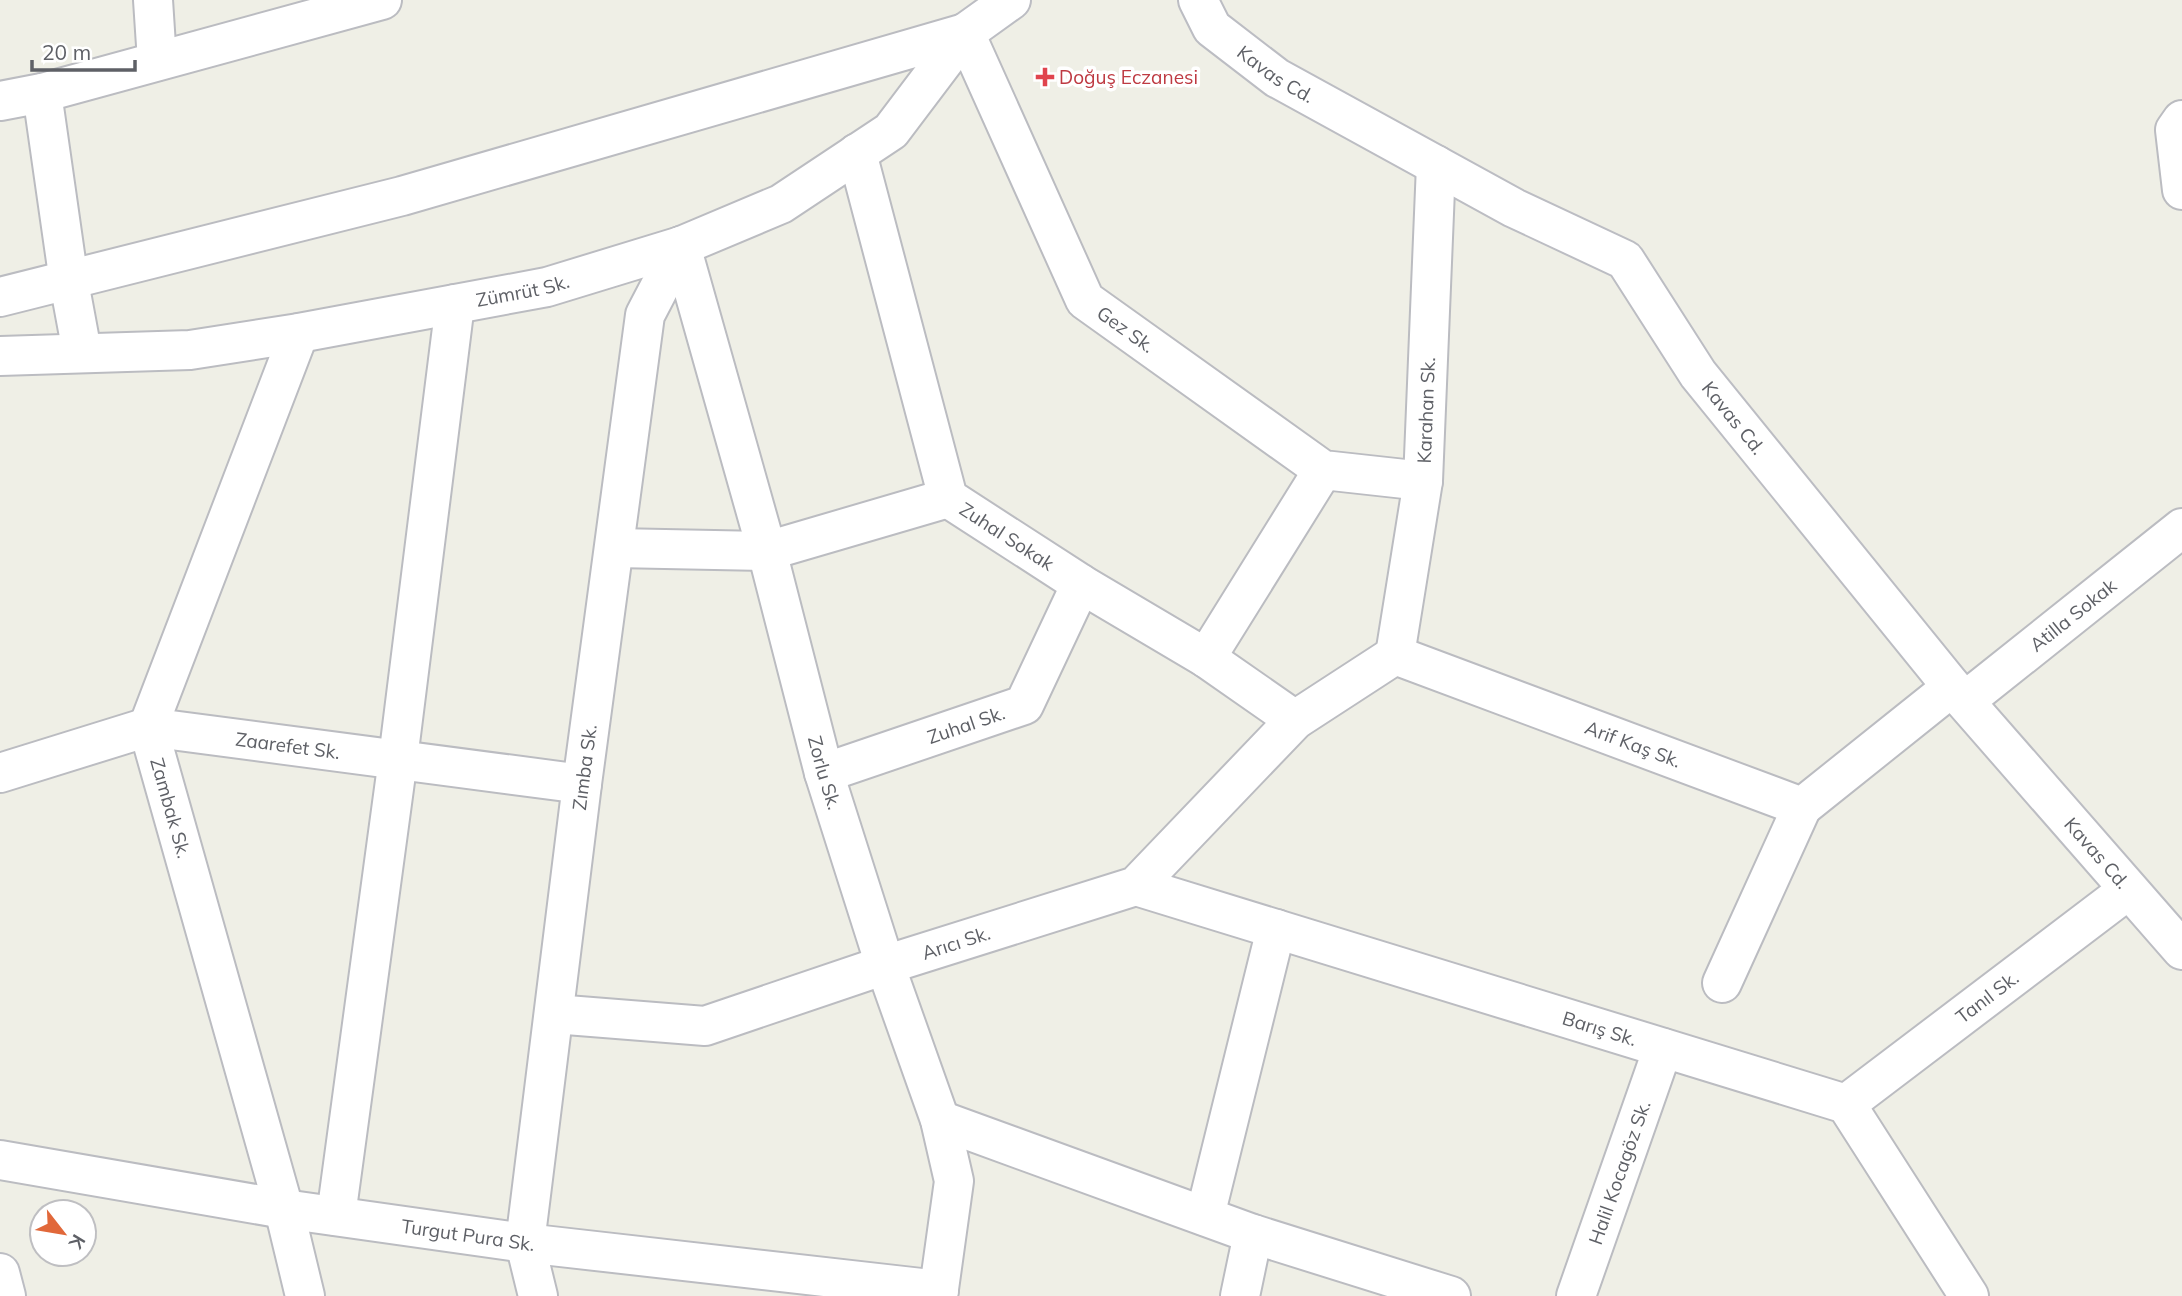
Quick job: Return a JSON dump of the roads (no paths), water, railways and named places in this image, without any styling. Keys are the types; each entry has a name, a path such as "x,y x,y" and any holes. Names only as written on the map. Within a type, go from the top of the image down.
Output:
{"street":[{"path":"153,0 157,61"},
{"path":"0,101 42,93 382,0"},
{"path":"0,298 402,196 965,33 1011,0"},
{"name":"Kavas Cd.","path":"1199,0 1212,27 1277,78 1514,208 1625,260 1698,374 1958,694 2182,950"},
{"name":"Zümrüt Sk.","path":"0,356 190,350 547,287 681,246 781,204 891,131 965,33"},
{"name":"Gez Sk.","path":"965,33 1086,300 1323,471"},
{"path":"42,93 69,282 82,352"},
{"path":"2182,120 2175,130 2182,190"},
{"name":"Zuhal Sokak","path":"857,153 948,498 1081,584 1206,658 1295,720"},
{"name":"Karahan Sk.","path":"1395,655 1423,481 1436,165"},
{"name":"Zımba Sk.","path":"538,1296 525,1243 582,784 645,315 681,246"},
{"name":"Zorlu Sk.","path":"681,246 767,551 824,773 885,965 940,1120 954,1181 938,1293"},
{"path":"336,1216 456,304"},
{"path":"148,727 299,332"},
{"path":"1206,658 1323,471 1423,481"},
{"path":"615,548 767,551 948,498"},
{"name":"Atilla Sokak","path":"1958,694 2182,528"},
{"name":"Zuhal Sk.","path":"824,773 1024,705 1081,584"},
{"path":"1295,720 1395,655"},
{"name":"Arif Kaş Sk.","path":"1395,655 1802,807"},
{"path":"1722,983 1802,807 1958,694"},
{"name":"Arıcı Sk.","path":"554,1014 705,1026 885,965 1136,886 1295,720"},
{"name":"Zaarefet Sk.","path":"0,774 148,727 582,784"},
{"name":"Zambak Sk.","path":"148,727 285,1209 305,1296"},
{"name":"Barış Sk.","path":"1136,886 1846,1104"},
{"name":"Tanıl Sk.","path":"1846,1104 2128,890"},
{"path":"1205,1216 1276,929"},
{"name":"Halil Kocagöz Sk.","path":"1576,1296 1663,1048"},
{"path":"1846,1104 1969,1296"},
{"path":"940,1120 1254,1234 1451,1296"},
{"name":"Turgut Pura Sk.","path":"0,1160 285,1209 525,1243 938,1293"},
{"path":"1240,1296 1254,1234"},
{"path":"0,1273 6,1296"}],"place":[{"name":"Doğuş Eczanesi","path":"1045,77"}]}
